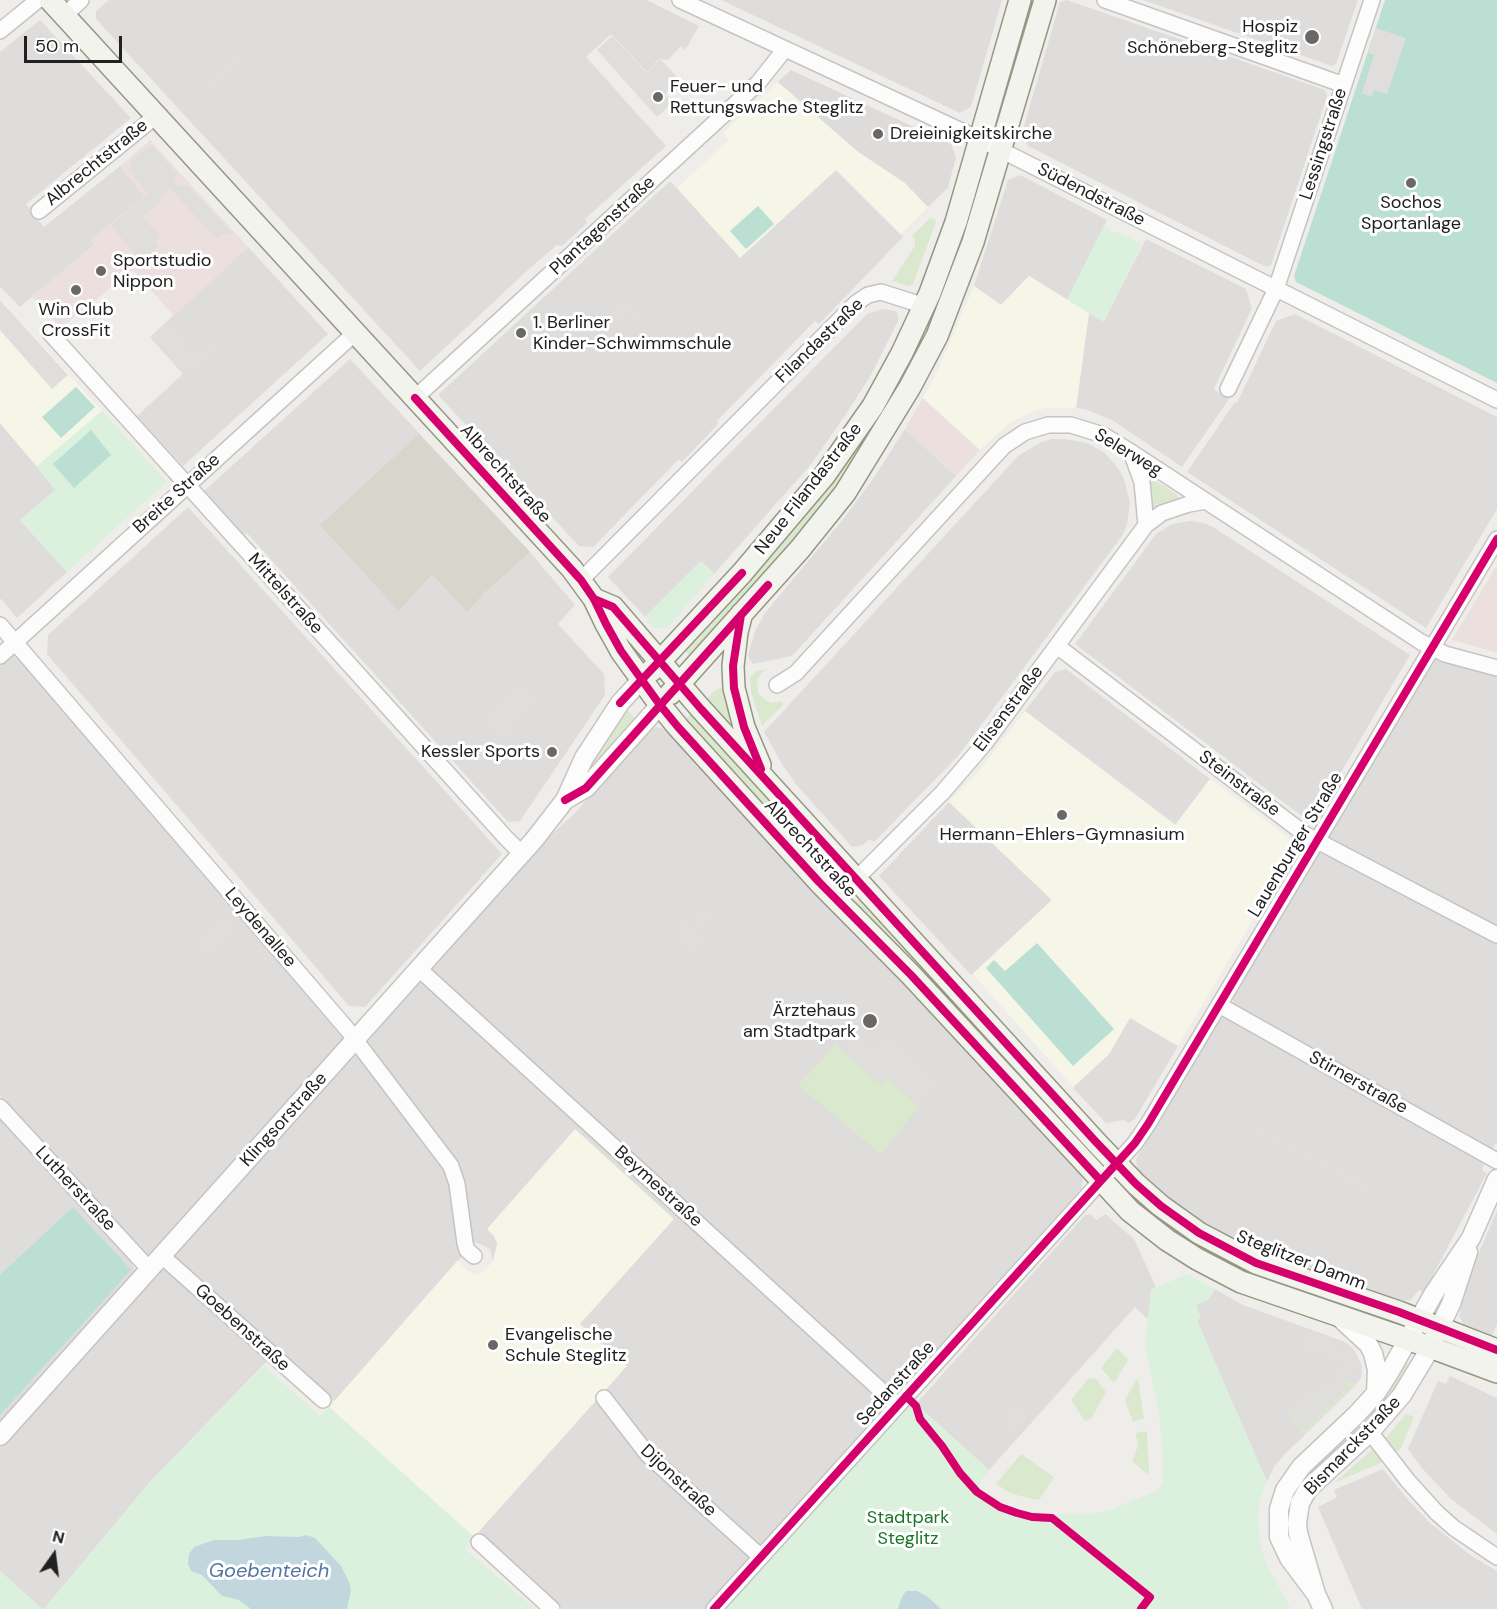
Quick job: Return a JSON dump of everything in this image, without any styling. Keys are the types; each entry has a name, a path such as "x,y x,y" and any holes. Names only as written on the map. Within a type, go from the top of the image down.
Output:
{"main road":[{"name":"Albrechtstraße","path":"50,0 581,580 594,599 616,642 660,705 843,908 911,975 1100,1180"},
{"path":"925,306 956,222 1020,0"},
{"path":"1001,150 1045,0"},
{"name":"Neue Filandastraße","path":"660,705 800,549 845,493 906,395 937,336 973,242 1001,150"},
{"name":"Neue Filandastraße","path":"642,680 742,573 824,476 873,406 925,306"},
{"name":"Albrechtstraße","path":"594,599 613,607 679,684 1116,1163"},
{"path":"742,612 733,666 734,688 744,727 766,780"},
{"path":"843,908 860,883"},
{"name":"Steglitzer Damm","path":"1116,1163 1161,1206 1199,1233 1236,1254 1293,1277 1419,1320 1497,1350"},
{"name":"Steglitzer Damm","path":"1100,1180 1130,1211 1154,1231 1241,1282 1497,1372"}],"street":[{"path":"0,31 38,0"},
{"path":"64,16 81,0"},
{"name":"Südendstraße","path":"680,0 981,140 1497,400"},
{"path":"1105,0 1344,85"},
{"name":"Lessingstraße","path":"1276,289 1372,0"},
{"name":"Plantagenstraße","path":"415,398 758,83 785,49"},
{"name":"Albrechtstraße","path":"39,211 156,116"},
{"path":"1228,389 1276,289"},
{"name":"Filandastraße","path":"581,580 856,303 868,295 881,292 925,306"},
{"name":"Mittelstraße","path":"50,333 522,854"},
{"name":"Breite Straße","path":"0,656 355,333"},
{"name":"Selerweg","path":"777,685 796,673 1004,446 1025,432 1048,425 1071,425 1103,435 1431,648 1497,668"},
{"path":"1131,452 1142,482 1146,525"},
{"name":"Elisenstraße","path":"860,883 970,760 1146,525 1162,513 1206,501"},
{"name":"Lauenburger Straße","path":"1116,1163 1148,1124 1497,539"},
{"name":"Leydenallee","path":"0,625 356,1040 451,1166 457,1184 465,1243 467,1250 474,1256"},
{"name":"Steinstraße","path":"1057,646 1305,834 1497,935"},
{"name":"Klingsorstraße","path":"0,1436 522,854 565,800 584,758 620,703 642,680"},
{"name":"Klingsorstraße","path":"565,800 586,788 660,705"},
{"name":"Beymestraße","path":"418,969 897,1405"},
{"name":"Stirnerstraße","path":"1219,1005 1497,1161"},
{"name":"Lutherstraße","path":"0,1107 150,1269"},
{"name":"Sedanstraße","path":"714,1609 1116,1163"},
{"name":"Bismarckstraße","path":"1320,1601 1298,1533 1300,1503 1308,1489 1370,1432 1402,1395 1452,1304 1471,1238 1497,1179"},
{"name":"Bismarckstraße","path":"1320,1601 1289,1558 1279,1537 1279,1509 1284,1490 1301,1467 1376,1393 1434,1293 1471,1238"},
{"name":"Goebenstraße","path":"162,1256 322,1400"},
{"path":"1333,1313 1368,1344 1376,1364 1376,1393"},
{"name":"Dijonstraße","path":"604,1398 648,1455 761,1557"},
{"path":"1370,1432 1408,1481 1437,1513 1497,1557"},
{"path":"479,1542 552,1609"}],"shaded area":[{"path":"109,0 647,0 699,26 685,50 681,46 668,60 659,59 647,72 611,34 586,57 666,146 585,219 587,223 562,246 557,245 530,268 420,371 96,19 96,11"},
{"path":"721,0 1002,0 971,107 960,113"},
{"path":"1067,0 1325,90 1327,96 1271,265 1266,267 1028,146 1022,133 1060,2"},
{"path":"1143,0 1358,0 1336,64 1332,66"},
{"path":"40,20 131,118 26,204 44,227 120,166 145,196 91,240 94,245 20,307 0,287 0,52"},
{"path":"1376,28 1406,38 1387,94 1374,90 1372,97 1362,93 1374,55 1368,53"},
{"path":"612,36 647,73 660,59 678,78 665,95 672,103 657,117 597,50"},
{"path":"239,50 247,57 212,90 204,82"},
{"path":"791,70 951,144 956,157 948,188 928,207 905,183 857,151 778,82"},
{"path":"778,82 857,151 905,183 928,207 901,234 836,170 740,258 677,188 729,140 723,133"},
{"path":"150,140 248,247 174,316 133,270 61,328 32,296 94,245 90,240 144,197 120,166"},
{"path":"151,145 178,174 173,178 177,185 188,186 232,233 221,234 216,239 170,188 160,197 162,200 143,217 160,237 155,241 159,246 141,262 111,225 148,194 129,170 131,161"},
{"path":"836,170 903,237 819,324 815,321 717,421 718,424 682,462 679,459 593,547 579,546 438,395 670,181 740,257"},
{"path":"1020,175 1107,220 1067,300 1029,276 1001,305 974,286 1008,180"},
{"path":"1146,239 1246,289 1252,308 1214,389 1229,399 1182,467 1112,420 1088,410 1076,408 1089,313 1104,321"},
{"path":"248,247 328,334 183,466 137,416 183,374 150,337"},
{"path":"1029,276 1089,313 1076,408 1046,408 1031,412 1009,423 980,450 923,398 934,379 974,286 1001,305"},
{"path":"620,291 644,318 637,325 626,317 620,321 610,311 617,304"},
{"path":"0,299 102,411 37,466 0,423"},
{"path":"0,300 68,375 52,389 0,330"},
{"path":"883,309 896,311 899,319 872,373 812,463 714,574 701,561 645,617 608,577 867,314"},
{"path":"1295,314 1497,417 1497,509 1426,628 1187,472 1235,402 1237,403 1276,321"},
{"path":"168,322 195,352 221,336 227,342 188,377 152,337"},
{"path":"350,359 530,552 575,605 558,624 604,674 605,695 520,821 508,822 247,533 244,535 204,491"},
{"path":"923,398 980,450 956,476 905,429"},
{"path":"0,423 56,490 20,520 67,572 17,618 0,598"},
{"path":"905,429 956,476 792,656 753,664 748,656 750,647 765,613 845,517"},
{"path":"419,434 530,552 484,593 467,612 432,574 399,611 320,525"},
{"path":"1052,439 1087,443 1105,453 1118,468 1124,479 1130,502 1127,525 1122,536 958,756 874,842 870,839 863,845 852,847 795,783 764,732 1018,456 1041,442"},
{"path":"188,507 502,854 365,1007 349,1006 47,654 48,635"},
{"path":"1190,521 1213,527 1410,655 1311,823 1075,644 1156,534 1172,524"},
{"path":"1497,565 1497,653 1452,640"},
{"path":"13,656 100,752 344,1040 150,1256 146,1255 0,1096 0,666"},
{"path":"1435,658 1497,674 1497,929 1328,838"},
{"path":"1066,669 1210,779 1176,825 1025,711 1055,672"},
{"path":"521,679 542,698 504,741 482,722"},
{"path":"1025,711 1175,825 1210,779 1294,842 1295,848 1178,1046 1130,1018 1109,1054 1073,1087 973,974 1052,900 949,802 980,770"},
{"path":"656,727 668,731 922,1000 1081,1174 1083,1180 1081,1189 905,1385 904,1389 898,1392 893,1391 432,973 432,964 540,845 575,813 649,731"},
{"path":"949,802 1052,900 971,975 879,876"},
{"path":"1320,851 1497,942 1497,1144 1492,1150 1236,1008 1233,1004 1233,995"},
{"path":"700,903 715,917 699,934 708,943 694,957 670,935 686,917 693,923 698,917 692,912"},
{"path":"224,914 240,932 209,960 194,942"},
{"path":"419,981 885,1403 885,1408 763,1543 758,1545 646,1444 604,1391 597,1400 749,1556 748,1560 704,1609 563,1609 479,1532 474,1537 329,1407 334,1401 174,1256 357,1053 443,1165 449,1179 463,1256 458,1260 474,1275 483,1271 493,1261 490,1249 476,1242 471,1244 463,1187 366,1042 366,1039"},
{"path":"1226,1016 1485,1161 1482,1170 1487,1173 1424,1292 1419,1290 1411,1300 1399,1301 1282,1263 1238,1244 1203,1224 1173,1203 1137,1171 1136,1159 1218,1020"},
{"path":"1130,1017 1178,1046 1135,1119 1129,1123 1123,1120 1106,1123 1073,1088 1109,1054"},
{"path":"851,1027 873,1047 886,1033 941,1082 919,1107 887,1078 881,1085 844,1052 849,1046 841,1039"},
{"path":"0,1119 130,1260 135,1270 134,1274 0,1424"},
{"path":"1254,1125 1377,1186 1372,1195 1250,1133"},
{"name":"Evangelische Schule Steglitz","path":"575,1129 674,1219 580,1324 627,1366 474,1537 329,1407 458,1260 474,1275 483,1271 493,1261 497,1244 494,1236 487,1229"},
{"path":"1497,1210 1497,1325 1491,1337 1464,1325 1459,1316 1462,1304 1458,1302"},
{"path":"1090,1214 1097,1220 1105,1214 1134,1239 1156,1287 1151,1290 1149,1320 1135,1307 989,1470 916,1404 1085,1215"},
{"path":"165,1269 267,1361 150,1482 42,1609 0,1571 0,1448 160,1270"},
{"path":"1215,1289 1243,1305 1345,1342 1354,1350 1362,1366 1361,1378 1353,1388 1285,1454 1275,1465 1267,1482 1197,1321 1196,1305 1209,1299"},
{"path":"1307,1330 1338,1340 1335,1351 1344,1342 1356,1354 1362,1365 1348,1370 1362,1374 1356,1384 1343,1380 1349,1387 1328,1408 1322,1400 1320,1401 1326,1409 1305,1430 1293,1416 1288,1419 1284,1415 1315,1385 1318,1388 1327,1382 1339,1369 1335,1362 1300,1350"},
{"path":"1450,1376 1497,1398 1497,1534 1451,1499 1421,1467 1408,1449 1438,1381 1446,1384"},
{"path":"1017,1401 1031,1414 1013,1434 999,1421"},
{"path":"1383,1469 1430,1523 1473,1557 1497,1571 1497,1609 1362,1609 1318,1507 1337,1497 1334,1490"}],"green space":[{"name":"Sochos Sportanlage","path":"1385,0 1497,0 1497,383 1296,282 1294,276"},
{"path":"758,206 774,224 746,249 730,231"},
{"path":"930,218 935,219 936,222 913,284 908,286 892,281 915,246 912,236"},
{"path":"1104,225 1142,244 1104,322 1067,300"},
{"path":"934,299 941,302 917,356 867,444 817,515 691,657 686,651 753,572"},
{"path":"76,387 95,407 61,438 42,417"},
{"path":"102,411 167,482 67,572 20,520 55,490 37,466"},
{"path":"91,430 111,455 74,488 53,464"},
{"path":"1148,476 1179,496 1179,499 1151,511"},
{"path":"701,561 714,574 667,628 653,628 645,617"},
{"path":"768,669 761,673 757,681 758,693 767,701 772,703 781,701 784,704 762,726 751,692 750,677 756,671"},
{"path":"727,685 735,731 706,700 714,691"},
{"path":"625,708 636,719 578,778"},
{"path":"691,713 830,865 823,871 685,720"},
{"path":"859,899 1090,1148 1085,1152 854,903"},
{"path":"1037,943 1114,1029 1073,1066 986,968 994,960 1005,971"},
{"path":"836,1044 881,1084 887,1078 919,1107 881,1154 798,1085"},
{"path":"1127,1188 1199,1244 1220,1257 1252,1272 1375,1314 1373,1317 1252,1276 1217,1260 1173,1233 1123,1192"},
{"path":"73,1207 131,1270 0,1415 0,1275"},
{"name":"Stadtpark Steglitz","path":"1188,1274 1215,1289 1209,1299 1196,1305 1201,1318 1197,1321 1267,1482 1258,1512 1260,1544 1267,1565 1291,1609 724,1609 908,1404 912,1407 916,1404 989,1470 981,1480 979,1488 998,1501 1015,1508 1042,1514 1087,1514 1108,1511 1158,1490 1163,1483 1162,1446 1159,1413 1145,1346 1151,1289"},
{"path":"1116,1349 1128,1360 1114,1383 1101,1368"},
{"path":"1403,1361 1410,1364 1392,1394 1369,1421 1309,1478 1296,1549 1288,1542 1285,1517 1292,1491"},
{"path":"264,1365 320,1416 329,1407 474,1537 465,1549 535,1609 44,1609 150,1482"},
{"path":"1093,1378 1106,1392 1091,1419 1085,1421 1071,1400 1088,1379"},
{"path":"1344,1378 1356,1384 1305,1434 1290,1418 1292,1416 1306,1429 1320,1401 1349,1387 1343,1380"},
{"path":"1138,1380 1144,1418 1133,1422 1125,1400"},
{"path":"1406,1414 1414,1417 1401,1448 1395,1454 1385,1439"},
{"path":"1147,1432 1149,1472 1147,1474 1132,1461 1138,1446 1136,1435"},
{"path":"1373,1449 1385,1461 1334,1483"},
{"path":"1021,1454 1054,1477 1039,1500 1012,1494 996,1484"},
{"path":"0,1571 42,1609 0,1609"}],"water":[{"name":"Goebenteich","path":"306,1535 315,1538 341,1566 351,1590 347,1609 251,1609 239,1600 222,1596 202,1575 191,1571 188,1564 189,1554 194,1547 214,1540"},
{"path":"906,1591 917,1591 941,1609 898,1609"}],"cycle path":[{"path":"415,398 581,580 594,599 621,651 678,727 819,882 911,975 1100,1180"},
{"path":"714,1609 1135,1143 1497,539"},
{"path":"620,703 742,573"},
{"path":"565,800 586,788 768,585"},
{"path":"594,599 613,607 701,709 1096,1142 1136,1184 1161,1206 1199,1233 1256,1263 1399,1312 1497,1350"},
{"path":"741,615 733,666 734,688 744,727 761,769"},
{"path":"906,1396 916,1406 920,1419 977,1492 1000,1507 1017,1513 1032,1517 1052,1518 1150,1597 1141,1609"}],"place":[{"name":"Hospiz Schöneberg-Steglitz","path":"1312,37"},
{"name":"Feuer- und Rettungswache Steglitz","path":"658,97"},
{"name":"Dreieinigkeitskirche","path":"878,134"},
{"name":"Sochos Sportanlage","path":"1411,183"},
{"name":"Sportstudio Nippon","path":"101,271"},
{"name":"Win Club CrossFit","path":"76,290"},
{"name":"1. Berliner Kinder-Schwimmschule","path":"521,333"},
{"name":"Kessler Sports","path":"552,752"},
{"name":"Hermann-Ehlers-Gymnasium","path":"1062,815"},
{"name":"Ärztehaus am Stadtpark","path":"870,1021"},
{"name":"Evangelische Schule Steglitz","path":"493,1345"}]}
